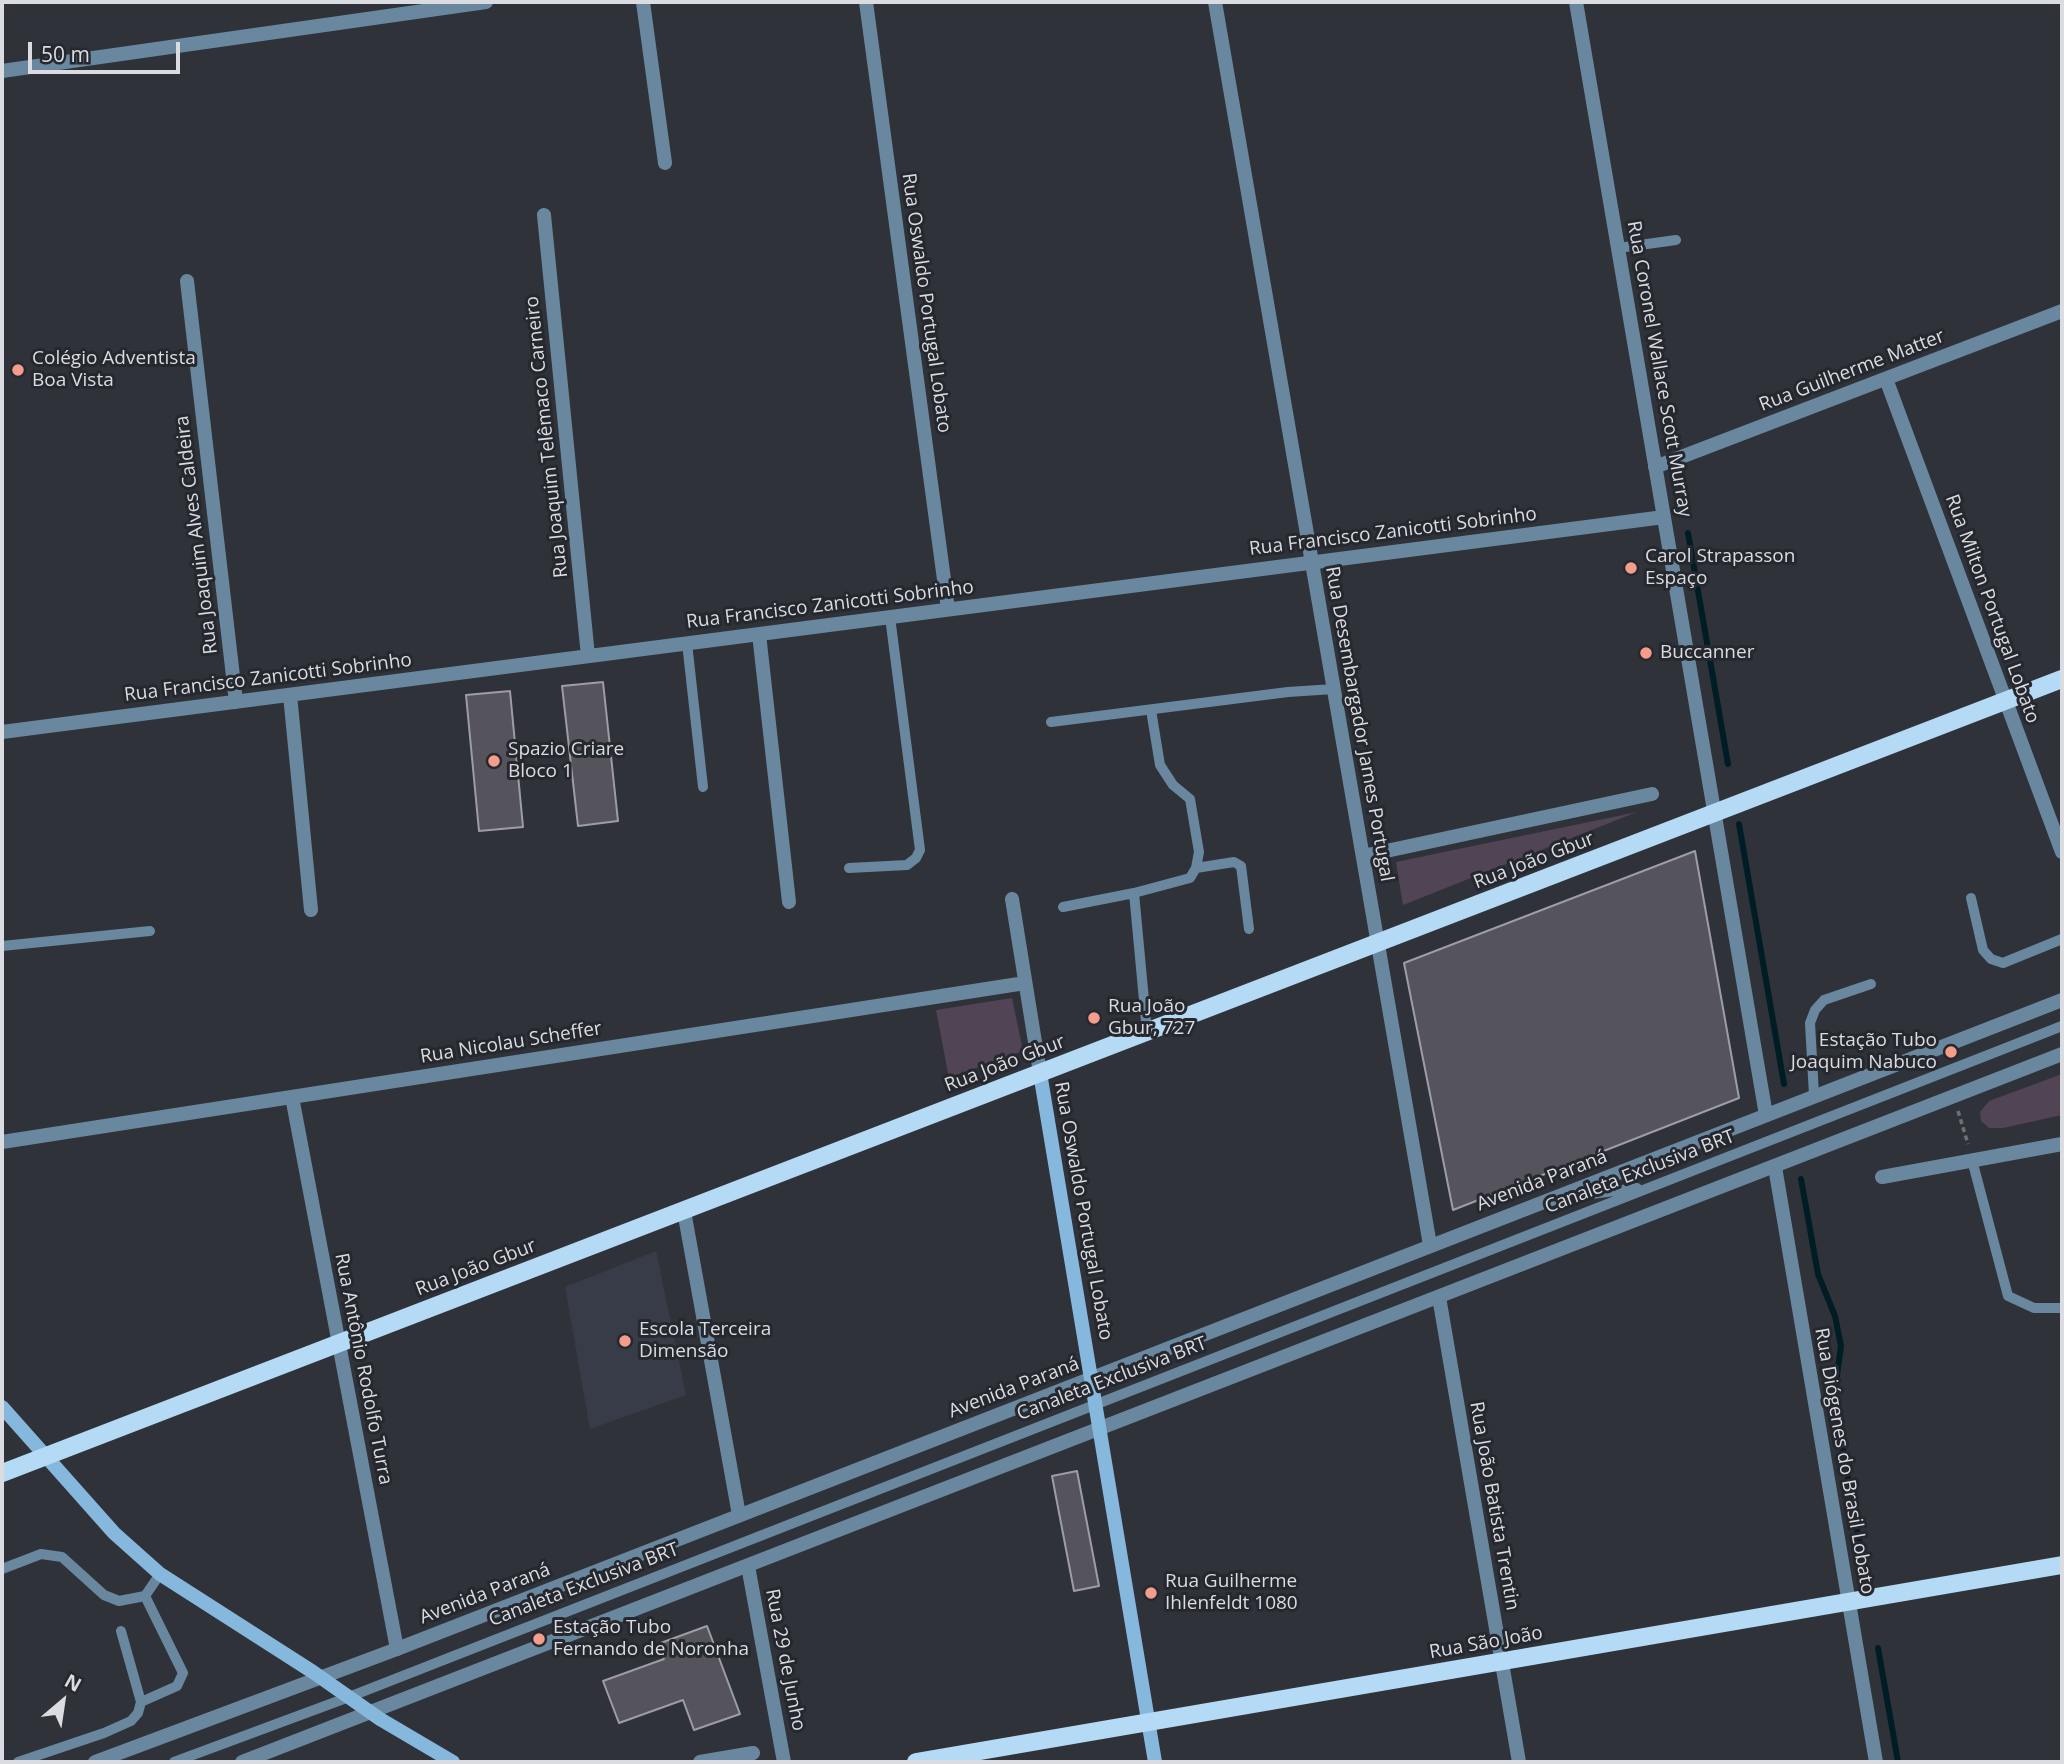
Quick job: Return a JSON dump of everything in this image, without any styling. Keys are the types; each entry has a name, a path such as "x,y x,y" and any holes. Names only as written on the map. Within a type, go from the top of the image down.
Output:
{"main road":[{"name":"Rua João Gbur","path":"2,1473 2062,679"},
{"name":"Rua Oswaldo Portugal Lobato","path":"1040,1073 1154,1762"},
{"path":"2,1407 114,1533 160,1574 371,1712 453,1762"},
{"name":"Rua São João","path":"916,1762 2062,1565"}],"street":[{"path":"2,71 486,2"},
{"path":"643,2 665,163"},
{"name":"Rua Oswaldo Portugal Lobato","path":"866,2 948,609"},
{"name":"Rua Desembargador James Portugal","path":"1215,2 1430,1245"},
{"name":"Rua Coronel Wallace Scott Murray","path":"1577,2 1766,1115"},
{"name":"Rua Joaquim Telêmaco Carneiro","path":"544,215 588,656"},
{"name":"Rua Joaquim Alves Caldeira","path":"187,281 236,702"},
{"name":"Rua Guilherme Matter","path":"1655,467 2062,311"},
{"name":"Rua Milton Portugal Lobato","path":"1886,379 2062,852"},
{"name":"Rua Francisco Zanicotti Sobrinho","path":"2,732 1664,517"},
{"path":"759,634 789,902"},
{"path":"290,695 311,911"},
{"path":"1363,856 1652,794"},
{"name":"Rua Oswaldo Portugal Lobato","path":"1012,899 1040,1073"},
{"name":"Rua Nicolau Scheffer","path":"2,1142 1025,983"},
{"name":"Avenida Paraná","path":"95,1762 397,1648 2062,1000"},
{"path":"242,1762 2062,1054"},
{"name":"Rua Antônio Rodolfo Turra","path":"292,1097 397,1648"},
{"path":"1882,1177 2062,1144"},
{"name":"Rua Diógenes do Brasil Lobato","path":"1775,1167 1876,1762"},
{"path":"684,1210 739,1515"},
{"name":"Rua João Batista Trentin","path":"1439,1297 1519,1762"},
{"name":"Rua 29 de Junho","path":"748,1566 785,1762"},
{"path":"700,1762 753,1753"}],"lane":[{"path":"1618,248 1676,240"},
{"path":"849,868 907,865 916,858 920,850 890,617"},
{"path":"687,643 703,787"},
{"path":"1051,722 1288,692 1334,690"},
{"path":"1063,907 1134,893 1189,878 1196,868 1199,852 1190,799 1173,785 1160,765 1151,710"},
{"path":"1196,868 1234,862 1241,866 1249,929"},
{"path":"1134,893 1147,1032"},
{"path":"1972,898 1983,950 1991,960 2003,962 2062,939"},
{"path":"2,946 150,930"},
{"path":"1814,1095 1810,1023 1815,1010 1824,1000 1871,984"},
{"name":"Canaleta Exclusiva BRT","path":"174,1762 349,1697 2062,1026"},
{"path":"1972,1160 2008,1296 2034,1308 2062,1308"},
{"path":"1547,1199 1652,1187"},
{"path":"2,1569 41,1554 62,1557 104,1595 119,1601 145,1596 160,1574"},
{"path":"141,1702 177,1686 183,1673 145,1596"},
{"path":"18,1762 104,1733 131,1721 138,1713 141,1702 121,1631"}],"path":[{"path":"1954,1096 1972,1160"}],"shaded area":[{"path":"1637,812 1403,905 1396,862"},
{"path":"1012,998 1023,1051 949,1078 936,1010"},
{"path":"2062,1074 2062,1115 2003,1128 1989,1128 1981,1121 1980,1112 1989,1101"},
{"name":"Escola Terceira Dimensão","path":"656,1251 686,1395 590,1429 565,1287"}],"building":[{"path":"603,682 618,821 578,826 562,686"},
{"name":"Spazio Criare Bloco 1","path":"510,691 523,827 479,831 466,695"},
{"path":"1695,851 1739,1098 1453,1210 1404,963"},
{"path":"1077,1471 1099,1586 1074,1591 1052,1476"},
{"path":"707,1626 740,1714 694,1730 683,1700 619,1723 603,1681 664,1659 658,1644"}],"waterway":[{"path":"1688,533 1728,764"},
{"path":"1739,824 1784,1084"},
{"path":"1801,1179 1818,1274 1835,1316 1841,1346 1834,1397 1862,1558"},
{"path":"1878,1648 1898,1762"}],"place":[{"name":"Colégio Adventista Boa Vista","path":"18,370"},
{"name":"Carol Strapasson Espaço","path":"1631,568"},
{"name":"Buccanner","path":"1646,653"},
{"name":"Spazio Criare Bloco 1","path":"494,761"},
{"name":"Rua João Gbur, 727","path":"1094,1018"},
{"name":"Estação Tubo Joaquim Nabuco","path":"1951,1052"},
{"name":"Escola Terceira Dimensão","path":"625,1341"},
{"name":"Rua Guilherme Ihlenfeldt 1080","path":"1151,1593"},
{"name":"Estação Tubo Fernando de Noronha","path":"539,1639"}]}
